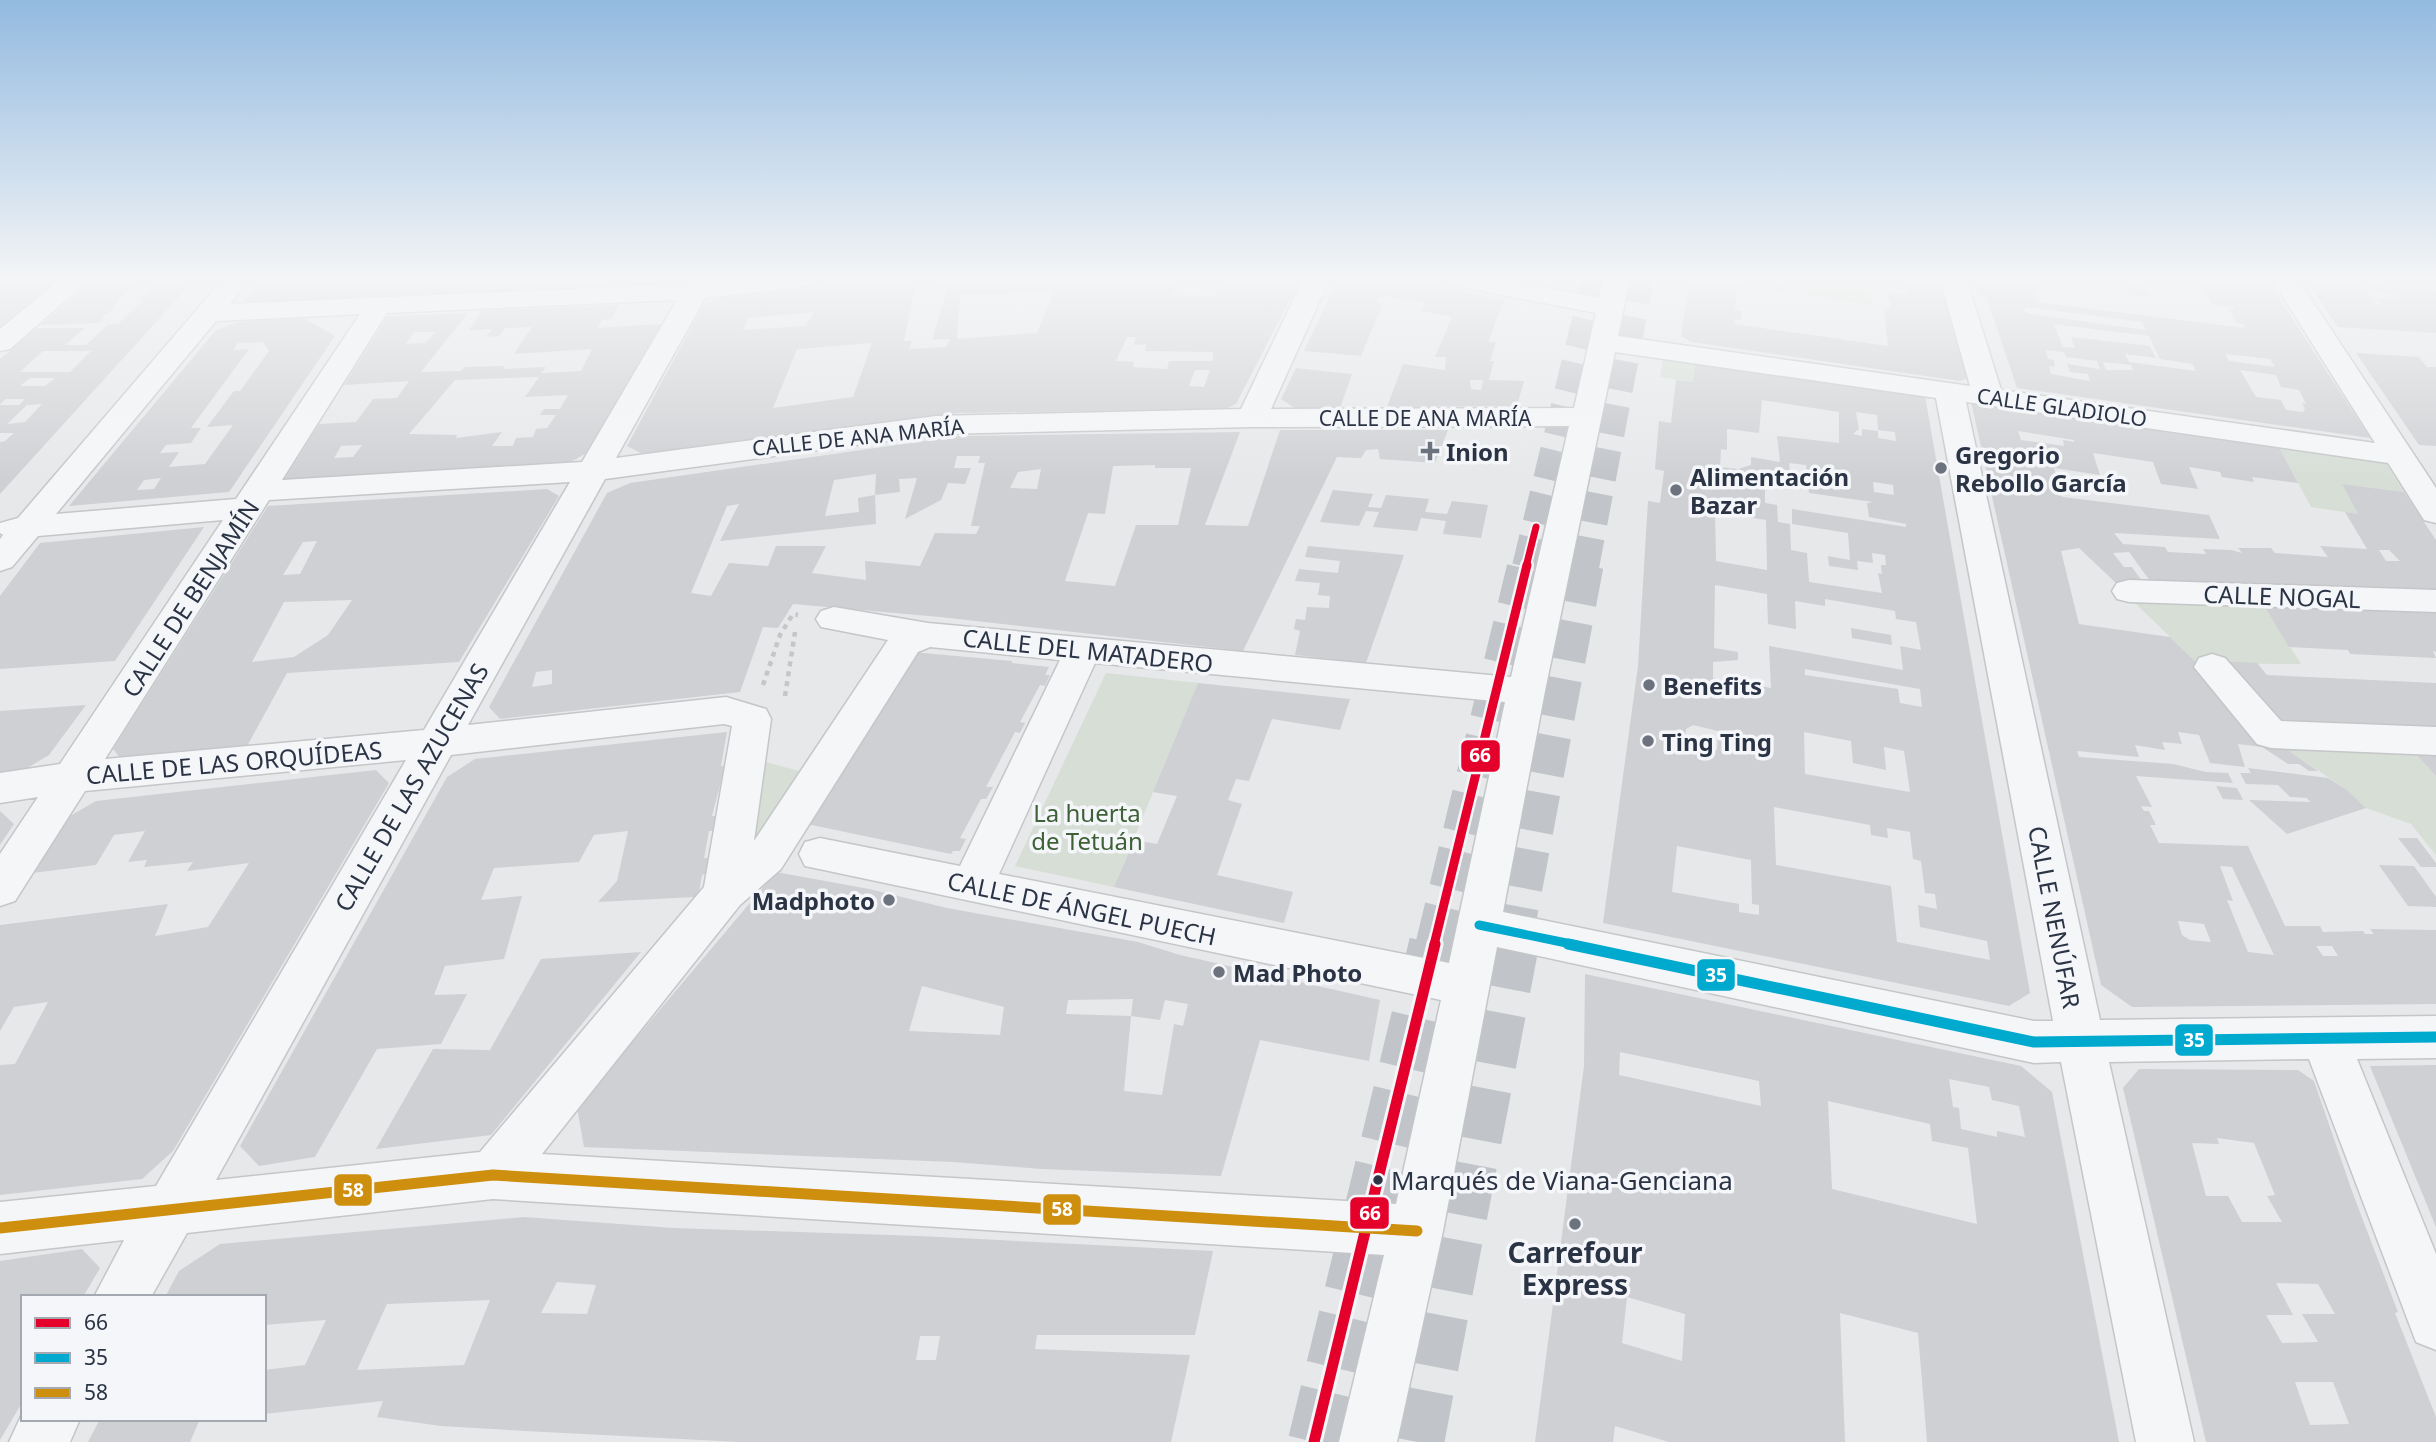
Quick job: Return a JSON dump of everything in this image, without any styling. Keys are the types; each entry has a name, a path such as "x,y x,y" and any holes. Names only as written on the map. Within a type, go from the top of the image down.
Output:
{"street":[{"path":"0,560 13,528 177,345"},
{"name":"CALLE DE BENJAMÍN","path":"0,889 353,345"},
{"name":"CALLE DE LAS AZUCENAS","path":"122,1295 664,345"},
{"path":"1252,418 1286,345"},
{"path":"1368,1442 1417,1231 1526,691 1602,345"},
{"name":"CALLE GLADIOLO","path":"1760,345 1949,391 2397,455"},
{"path":"1973,345 1988,396"},
{"path":"2327,345 2436,513"},
{"name":"CALLE NENÚFAR","path":"1949,391 2080,1040 2165,1442"},
{"name":"CALLE DE ANA MARÍA","path":"13,528 252,500 591,471 936,425 1252,418 1587,417"},
{"name":"CALLE NOGAL","path":"2129,591 2436,601"},
{"path":"817,621 928,635"},
{"name":"CALLE DEL MATADERO","path":"725,893 766,857 905,643 928,635 1526,691"},
{"path":"972,885 1082,651"},
{"path":"2212,667 2271,734 2436,741"},
{"name":"CALLE DE LAS ORQUÍDEAS","path":"0,788 75,777 437,743 726,710 752,719"},
{"path":"493,1175 725,893 752,719"},
{"name":"CALLE DE ÁNGEL PUECH","path":"820,854 1401,974 1467,985"},
{"path":"1479,925 2034,1042 2436,1037"},
{"path":"2325,1038 2436,1322"},
{"path":"0,1228 493,1175 1417,1231"},
{"path":"38,1442 50,1421"}],"path":[{"path":"752,719 780,635 793,614 805,615 817,621"},
{"path":"785,697 795,628"}],"green space":[{"path":"1663,358 1695,363 1693,382 1660,377"},
{"path":"2279,447 2385,462 2404,492 2342,484 2358,514 2311,507"},
{"path":"2131,599 2263,604 2301,664 2197,663"},
{"name":"La huerta de Tetuán","path":"1106,673 1198,683 1114,887 1015,866"},
{"path":"2282,746 2414,752 2436,776 2436,855 2411,824 2366,808 2347,790"},
{"path":"766,762 799,771 750,846"}],"building":[{"path":"16,345 135,345 0,494 0,442 14,433 0,433 0,405 19,405 25,399 6,399 0,404 0,359","holes":["43,351 91,351 70,372 20,372","30,378 55,378 45,386 20,386","42,404 25,422 7,424 27,405"]},
{"path":"203,345 236,345 233,350 249,349 191,428 201,428 191,443 166,445 160,453 179,452 169,467 205,464 233,425 207,427 234,391 240,391 269,351 265,345 329,345 229,492 69,506","holes":["161,478 154,489 137,490 144,480"]},
{"path":"369,345 442,345 421,372 504,366 503,369 546,367 541,373 581,371 592,349 514,354 520,345 649,345 585,454 567,464 284,480 319,424 356,422 373,399 397,398 409,381 344,385","holes":["539,377 525,397 568,395 560,409 544,409 540,415 556,415 547,428 536,429 533,437 516,438 513,446 492,446 502,432 456,438 457,435 409,434 455,380","362,445 353,457 334,458 341,446"]},
{"path":"682,345 843,345 797,349 773,408 853,397 871,345 910,345 909,349 947,345 1123,345 1116,361 1134,362 1133,367 1167,369 1169,361 1213,361 1213,352 1145,351 1146,345 1266,345 1236,404 1225,409 959,413 647,456 627,446","holes":["1195,370 1210,370 1204,387 1189,386"]},
{"path":"1307,345 1365,345 1361,356 1304,351"},
{"path":"1440,345 1495,345 1490,361 1494,361 1489,380 1524,381 1517,406 1387,407 1403,364 1445,370 1446,357 1435,357","holes":["1470,380 1483,380 1481,390 1471,389"]},
{"path":"1714,345 1960,345 1969,378 1960,381"},
{"path":"2003,345 2062,345 2075,348 2074,345 2150,346 2156,358 2125,354 2129,362 2196,371 2192,364 2160,359 2153,345 2310,345 2370,438 2017,388","holes":["2046,350 2064,352 2066,357 2097,361 2100,369 2067,364 2070,372 2088,374 2090,381 2051,374 2049,366 2055,367 2054,360 2048,359","2225,354 2270,359 2275,367 2229,361","2103,362 2131,365 2133,370 2106,370","2240,370 2276,375 2281,387 2299,390 2306,404 2302,403 2305,409 2303,412 2286,410 2281,400 2256,397"]},
{"path":"2356,353 2419,357 2427,367 2436,367 2436,446 2419,445"},
{"path":"1695,363 1925,396 2030,993 2009,1006 1603,923 1638,666 1648,501 1660,503 1664,471 1655,469 1659,421 1671,423 1676,380 1693,382","holes":["1762,400 1839,412 1839,443 1777,436 1780,462 1751,457 1751,465 1738,469 1720,467 1721,449 1727,450 1727,429 1759,433","1856,412 1877,415 1878,430 1895,432 1896,441 1878,438 1878,431 1862,429 1862,436 1853,434 1859,429","1789,463 1806,465 1809,493 1873,502 1867,503 1869,517 1906,524 1906,527 1792,509 1792,524 1848,533 1850,560 1828,556 1829,566 1858,570 1857,561 1873,563 1872,553 1885,555 1886,565 1881,565 1882,574 1878,573 1882,593 1809,582 1807,553 1791,550 1790,524 1778,522 1777,505 1765,503 1765,486 1792,490","1873,482 1893,485 1894,495 1874,492","1715,512 1766,520 1767,570 1716,561","1715,585 1767,594 1768,624 1796,629 1795,601 1825,606 1825,599 1895,611 1896,619 1916,622 1921,650 1900,646 1903,670 1769,646 1771,688 1713,678 1713,662 1738,660 1738,652 1714,648","1805,669 1920,689 1922,707 1900,703 1898,689 1805,675","1693,725 1718,731 1717,750 1693,745 1685,739 1686,729","1804,732 1851,741 1853,763 1886,770 1884,747 1904,751 1910,792 1805,774","1774,807 1870,825 1871,835 1888,838 1887,828 1910,832 1913,859 1921,861 1925,893 1935,894 1937,909 1918,905 1920,927 1987,941 1990,960 1897,942 1891,886 1776,865","1677,846 1751,860 1752,904 1759,905 1759,915 1739,912 1739,904 1672,892"]},
{"path":"1296,368 1352,374 1340,408 1295,408 1281,399"},
{"path":"1971,402 2279,447 2298,483 2252,477 2254,482 2222,477 2220,472 2189,467 2198,489 2161,484 2153,462 2093,453 2100,475 2054,468 2062,497 2209,515 2220,539 2114,533 2123,544 2165,547 2168,552 2206,554 2203,549 2242,553 2238,548 2271,548 2275,553 2328,557 2320,546 2367,549 2345,512 2358,514 2342,484 2404,492 2436,540 2436,594 2153,585 2129,552 2113,553 2124,567 2132,567 2144,584 2116,583 2079,548 2061,551 2079,624 2170,637 2282,746 2318,771 2309,771 2299,764 2288,764 2262,747 2238,744 2245,767 2210,763 2199,735 2178,732 2182,744 2162,742 2165,750 2135,745 2139,757 2077,751 2079,757 2173,764 2206,772 2228,773 2233,783 2136,776 2152,807 2141,806 2144,811 2149,811 2156,825 2150,825 2159,843 2248,846 2285,926 2320,926 2323,932 2363,931 2365,934 2374,934 2370,929 2436,930 2436,1004 2132,1007 2101,985","holes":["2018,431 2074,442 2063,440 2064,446 2021,440","2379,550 2389,550 2400,561 2386,561","2220,866 2232,867 2274,955 2248,952 2227,900 2233,901","2178,921 2204,924 2211,942 2190,940 2182,935","2316,946 2332,946 2338,956 2323,956"]},
{"path":"1280,430 1448,430 1435,463 1380,459 1378,449 1366,450 1361,458 1337,457 1243,651 940,617 793,604 778,628 763,627 740,692 500,719 489,707 607,493 630,483 959,436 1240,432 1205,525 1248,526","holes":["957,456 980,456 978,463 985,463 971,526 980,526 976,534 935,533 920,566 865,561 866,580 812,573 826,546 776,546 768,566 729,563 711,596 691,593 727,506 739,504 720,541 876,524 875,495 900,492 899,479 917,478 905,519 941,500 948,483 965,484 971,468 954,468","1113,466 1191,468 1178,525 1136,525 1115,586 1065,581 1088,513 1105,514","1041,469 1037,489 1010,488 1018,472","876,474 875,495 858,498 859,512 825,516 834,480","552,670 552,684 532,687 536,672"]},
{"path":"547,489 559,496 459,662 287,673 245,750 124,763 113,749 268,506","holes":["317,541 300,574 283,575 303,542","352,600 328,635 294,657 252,662 284,602"]},
{"path":"1333,490 1373,494 1368,507 1381,508 1386,495 1429,499 1425,512 1447,514 1452,501 1488,505 1481,538 1443,534 1446,521 1421,518 1417,531 1373,527 1379,512 1366,511 1359,526 1320,522"},
{"path":"204,527 115,661 0,669 0,596 40,543"},
{"path":"1308,546 1404,555 1366,663 1295,655 1300,631 1294,629 1296,619 1305,620 1307,607 1329,608 1330,596 1318,595 1320,583 1295,581 1299,569 1338,573 1340,561 1305,557"},
{"path":"2263,604 2436,610 2436,652 2433,651 2436,658 2350,654 2348,650 2289,647"},
{"path":"1851,628 1891,635 1892,645 1852,638"},
{"path":"912,652 1049,667 1045,675 1050,675 1045,686 1040,685 1020,722 1025,723 1020,733 1015,732 986,787 993,787 986,799 981,799 960,838 966,839 960,851 953,851 951,854 802,823"},
{"path":"2217,661 2257,663 2267,675 2436,683 2436,731 2269,724"},
{"path":"1198,683 1350,699 1340,730 1272,719 1249,781 1236,779 1228,800 1242,804 1217,875 1293,892 1284,923 1114,887 1134,840 1157,844 1177,796 1153,792"},
{"path":"86,705 49,755 24,770 0,773 0,711"},
{"path":"727,732 721,766 725,766 712,816 716,816 713,831 709,831 704,858 708,858 705,874 702,875 699,892 694,897 598,902 617,881 628,831 594,835 579,862 494,868 481,900 522,896 504,959 445,966 434,995 467,994 441,1044 377,1049 315,1157 259,1166 240,1146 447,777 475,759"},
{"path":"2414,752 2436,753 2436,776"},
{"path":"2248,768 2328,778 2347,790 2366,808 2287,834 2249,800 2310,802 2307,798 2290,797 2278,785 2246,784 2240,773 2251,773"},
{"path":"376,770 389,783 173,1151 142,1179 0,1195 0,1065 15,1064 48,1002 14,1007 0,1031 0,925 168,904 155,936 208,927 249,863 187,871 193,862 144,867 147,860 128,862 145,831 114,835 96,865 32,873 70,816 96,801"},
{"path":"2216,786 2237,788 2243,800 2223,799"},
{"path":"0,811 14,824 0,845"},
{"path":"2398,838 2417,838 2436,863 2436,867 2421,867"},
{"path":"2379,865 2414,866 2436,897 2436,907 2408,906"},
{"path":"776,872 869,889 947,908 1138,942 1180,955 1380,1000 1369,1061 1260,1040 1221,1176 584,1147 577,1108","holes":["922,986 1004,1007 1000,1035 909,1031","1133,999 1131,1016 1066,1014 1068,1000","1165,1000 1188,1004 1183,1026 1174,1024 1162,1095 1124,1091 1131,1016 1160,1020"]},
{"path":"641,952 491,1135 376,1149 433,1049 490,1050 541,959"},
{"path":"1585,974 2021,1066 2052,1092 2119,1442 1927,1442 1918,1333 1840,1313 1845,1442 1669,1442 1615,1426 1613,1442 1535,1442 1584,1066","holes":["1620,1052 1759,1081 1761,1106 1619,1075","1949,1079 1989,1087 1992,1100 2019,1106 2025,1137 1997,1131 1997,1137 1961,1129 1959,1108 1953,1107","1828,1101 1930,1124 1932,1141 1968,1148 1977,1224 1832,1189","1627,1297 1685,1314 1682,1361 1622,1343"]},
{"path":"2436,1065 2436,1227 2370,1066"},
{"path":"2139,1069 2298,1070 2314,1081 2398,1312 2395,1313 2436,1417 2436,1442 2206,1442 2123,1088","holes":["2217,1138 2254,1143 2275,1195 2267,1196 2282,1222 2242,1222 2228,1196 2206,1196 2192,1143 2219,1144","2276,1283 2318,1284 2335,1314 2302,1314 2318,1342 2282,1343 2266,1315 2293,1315","2295,1382 2333,1382 2349,1424 2310,1425"]},
{"path":"524,1217 674,1228 919,1236 1213,1251 1195,1335 1037,1335 1035,1349 1190,1355 1171,1442 740,1442 441,1426 377,1417 383,1401 266,1414 266,1370 305,1365 326,1320 266,1325 266,1295 166,1295 179,1271 220,1244","holes":["557,1282 596,1285 587,1314 541,1313","490,1300 464,1365 357,1370 387,1304","920,1336 940,1336 936,1360 916,1360"]},
{"path":"82,1249 100,1268 84,1295 21,1295 21,1404 0,1440 0,1261"},
{"path":"99,1421 199,1421 190,1442 88,1442"}],"tunnel":[{"path":"1527,567 1581,345"},
{"path":"1584,567 1626,345"},
{"path":"1435,945 1527,565"},
{"path":"1512,945 1584,565"},
{"path":"1314,1442 1435,944"},
{"path":"1418,1442 1513,944"}],"transit line":[{"name":"66","path":"1314,1442 1536,527"},
{"name":"35","path":"1479,925 2034,1042 2436,1037"},
{"name":"58","path":"0,1228 493,1175 1417,1231"}],"place":[{"name":"Inion","path":"1430,451"},
{"name":"Gregorio Rebollo García","path":"1941,468"},
{"name":"Alimentación Bazar","path":"1676,490"},
{"name":"Benefits","path":"1649,685"},
{"name":"Ting Ting","path":"1648,741"},
{"name":"Madphoto","path":"889,900"},
{"name":"Mad Photo","path":"1219,972"},
{"name":"Marqués de Viana-Genciana","path":"1378,1180"},
{"name":"Carrefour Express","path":"1575,1224"}]}
